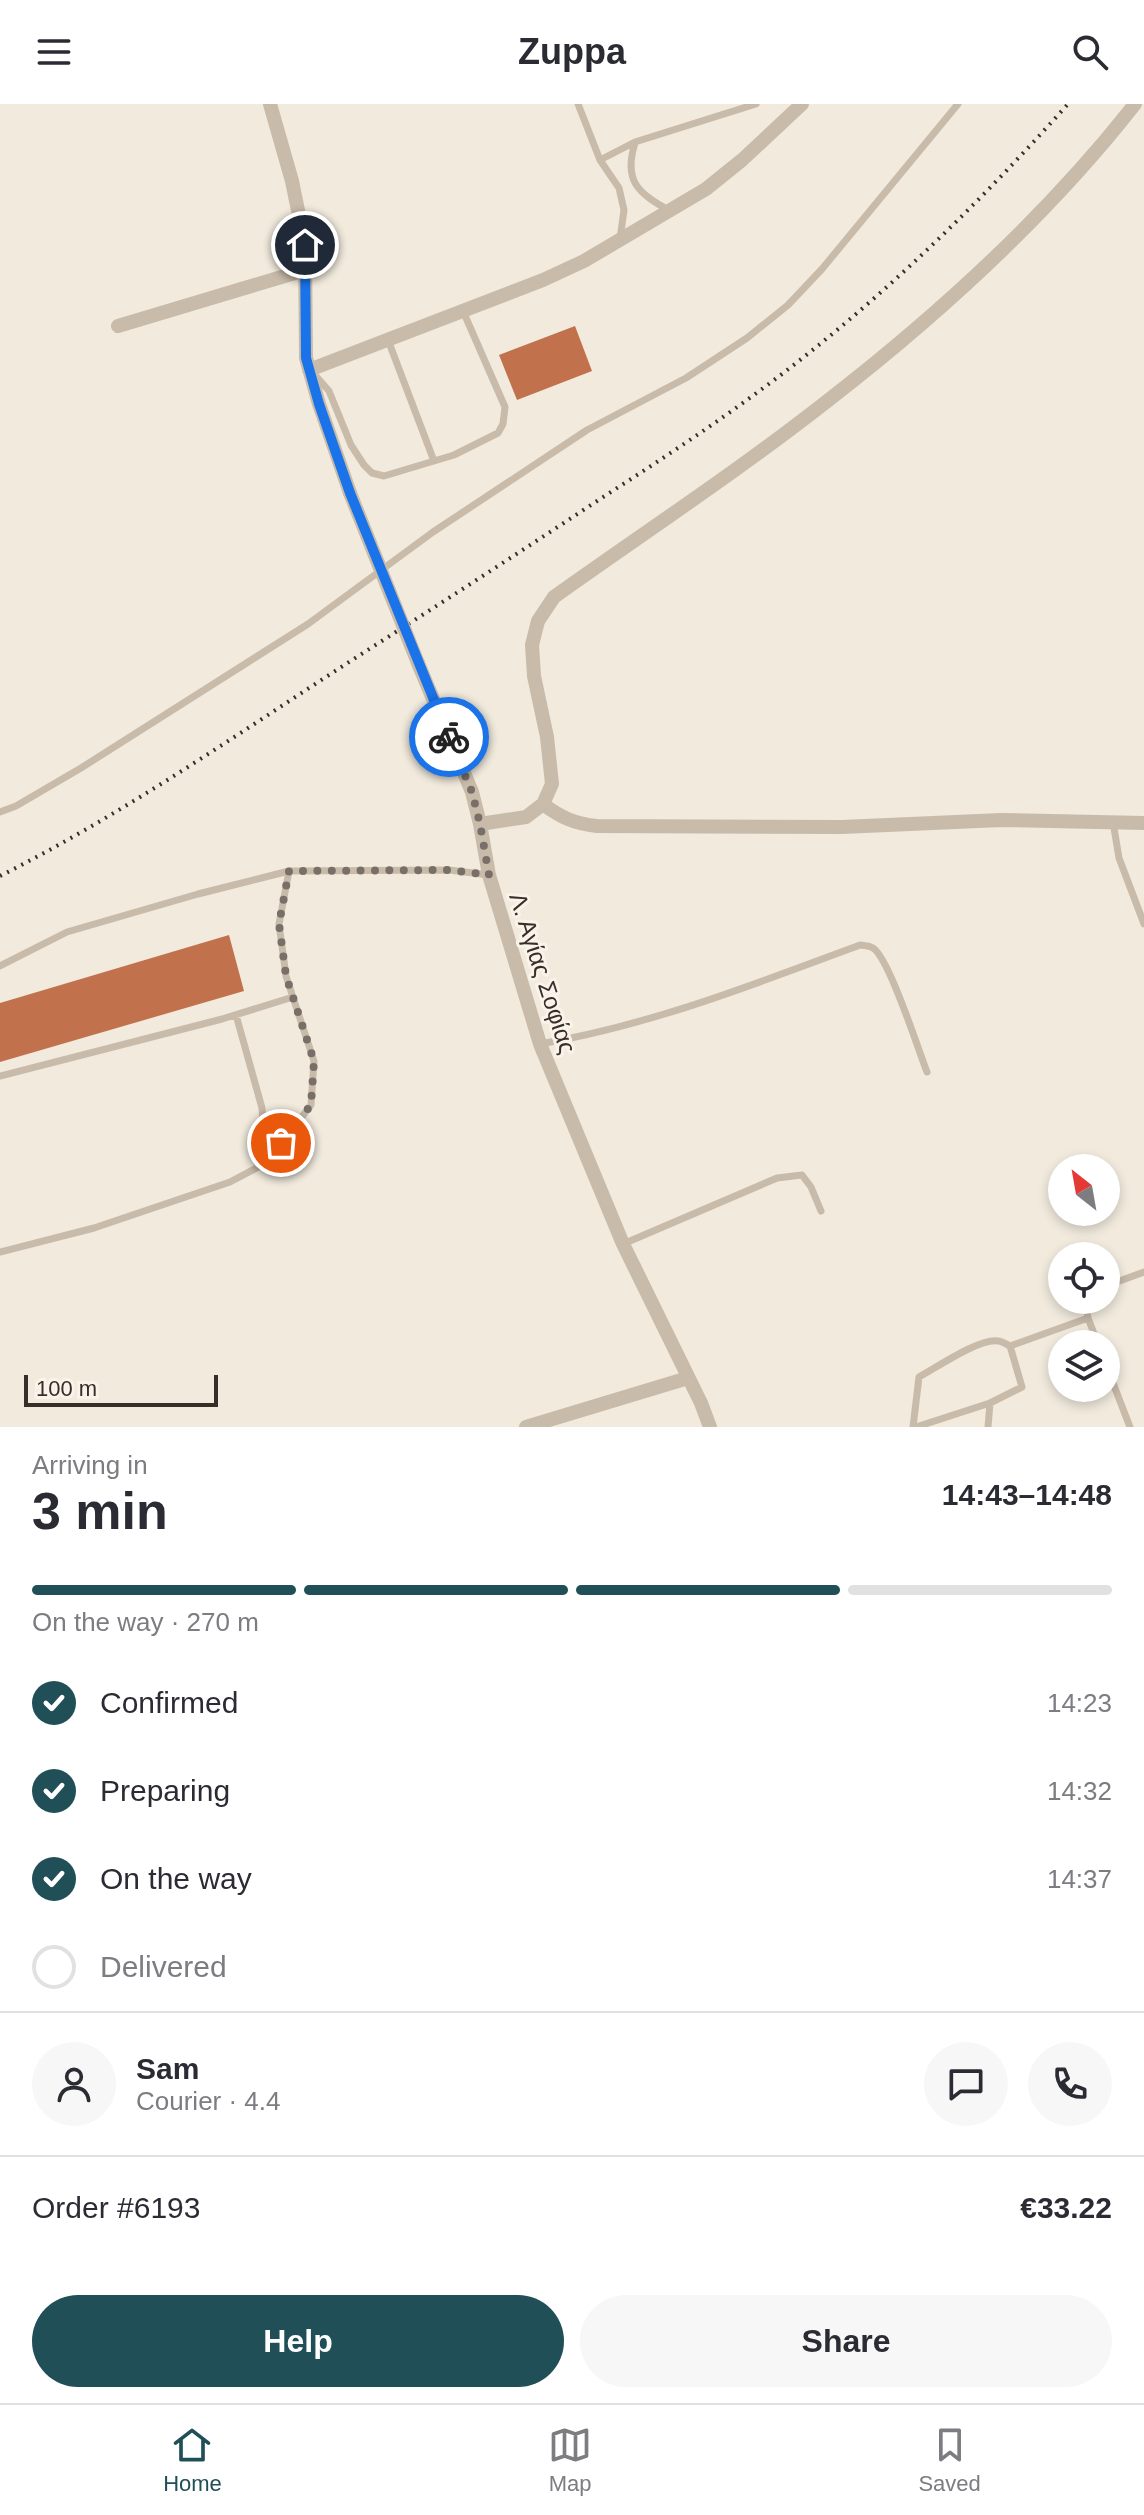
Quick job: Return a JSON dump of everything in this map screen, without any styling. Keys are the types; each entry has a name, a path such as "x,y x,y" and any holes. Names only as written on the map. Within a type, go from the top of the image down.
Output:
{"street":[{"name":"Λ. Αγίας Σοφίας","path":"270,104 292,181 305,245 306,358 319,404 350,493 472,792 489,875 540,1044 623,1244 710,1427"},
{"path":"309,370 543,280 619,242 706,189 802,104"},
{"path":"480,824 526,817 543,804 552,784 547,737 534,676 532,645 538,621 554,597 827,402 942,306 1030,223 1135,104"},
{"path":"118,326 305,270"},
{"path":"543,804 559,817 597,826 842,827 1001,820 1144,823"},
{"path":"526,1427 688,1378"}],"lane":[{"path":"578,104 600,160 619,188 624,210 619,242"},
{"path":"600,160 635,142 756,104"},
{"path":"0,812 81,768 295,632 433,532 587,430 686,378 747,338 788,305 822,269 958,104"},
{"path":"635,142 629,160 633,181 653,201 672,212"},
{"path":"309,370 329,391 351,445 372,473 384,476 454,455 498,433 503,424 505,407 463,311"},
{"path":"388,340 434,461"},
{"path":"1113,822 1119,858 1144,924"},
{"path":"0,966 67,932 289,871 449,870 489,875"},
{"path":"0,1252 94,1228 230,1182 266,1163 311,1105 314,1061 286,976 279,924 289,871"},
{"path":"540,1044 581,1037 684,1009 866,945 873,948 886,966 927,1072"},
{"path":"0,1076 236,1015 293,997"},
{"path":"236,1015 262,1108 266,1163"},
{"path":"623,1244 790,1175 802,1175 821,1211"},
{"path":"1120,1281 1144,1272"},
{"path":"1087,1314 1093,1330"},
{"path":"1010,1346 1022,1387 990,1403 915,1427 919,1377 989,1342 998,1341 1010,1346 1088,1318"},
{"path":"1120,1401 1130,1427"},
{"path":"988,1427 990,1403"}],"building":[{"path":"575,326 592,371 517,400 499,355"},
{"path":"229,935 244,991 0,1062 0,1003"}],"railway":[{"path":"0,876 190,766 738,406 820,344 918,259 1068,104"}],"way so far":[{"path":"281,1143 311,1105 314,1061 286,976 279,924 289,871 449,870 489,875 472,792 449,737"}],"route":[{"path":"305,245 306,358 319,404 350,493 449,737"}]}
